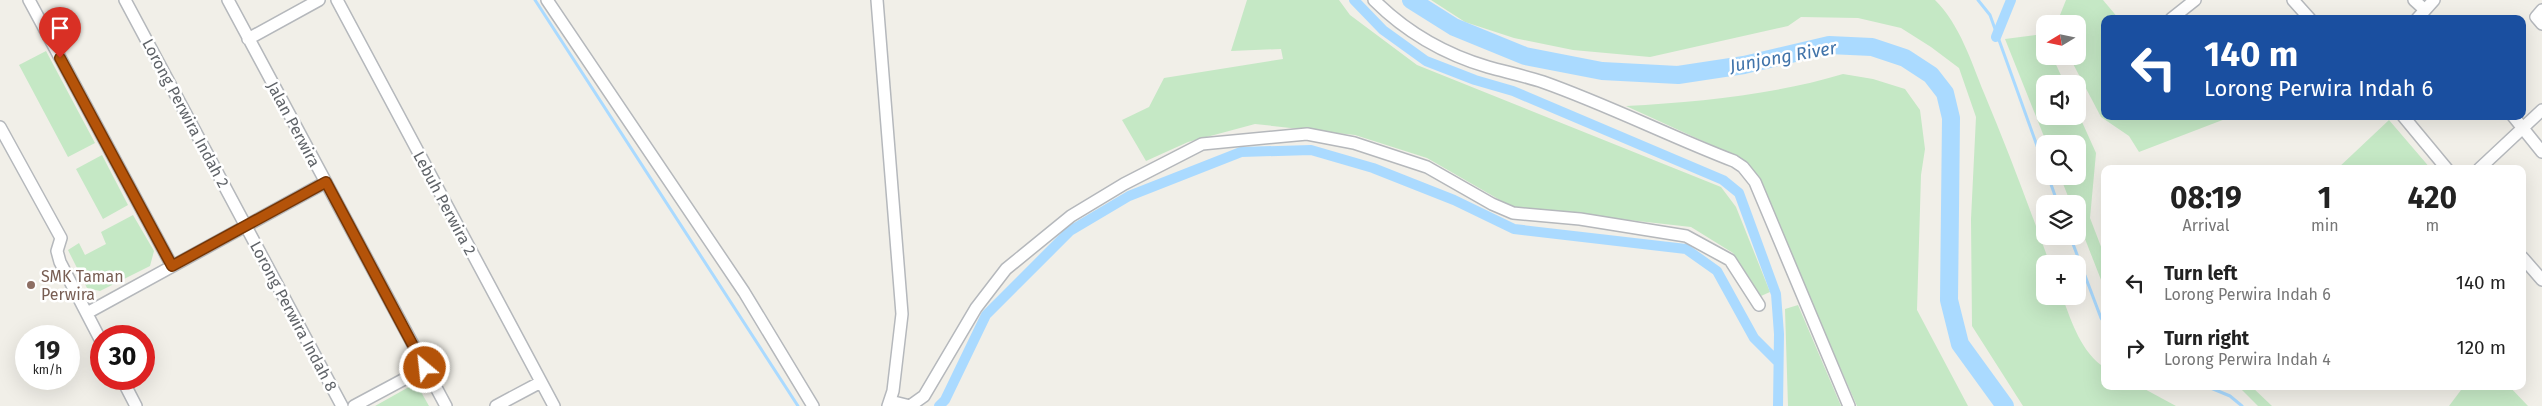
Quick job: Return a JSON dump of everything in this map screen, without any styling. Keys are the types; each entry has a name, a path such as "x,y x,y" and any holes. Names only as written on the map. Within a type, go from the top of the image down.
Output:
{"street":[{"path":"29,0 172,266"},
{"name":"Lorong Perwira Indah 2","path":"125,0 246,226"},
{"name":"Jalan Perwira","path":"228,0 446,406"},
{"path":"248,38 319,0"},
{"name":"Lebuh Perwira 2","path":"337,0 554,406"},
{"path":"547,0 744,292 813,406"},
{"path":"877,0 902,314 889,403 910,406 924,396 976,308 1006,270 1072,216 1124,184 1202,144 1307,134 1354,143 1427,167 1492,204 1513,213 1580,219 1686,236 1730,260 1759,305"},
{"path":"1374,0 1390,16 1420,38 1454,54 1486,66 1543,82 1734,160 1743,167 1755,182 1848,406"},
{"path":"2176,15 2195,0"},
{"path":"2293,0 2302,15"},
{"path":"2414,0 2421,15 2434,0"},
{"path":"2484,165 2524,129 2542,110"},
{"path":"2406,120 2444,165"},
{"path":"2516,120 2542,152"},
{"path":"0,127 61,238 57,251 60,262 93,325"},
{"path":"86,313 326,182"},
{"name":"Lorong Perwira Indah 8","path":"246,226 342,406"},
{"path":"2526,262 2542,280"},
{"path":"354,406 425,368"},
{"path":"496,406 541,382"},
{"path":"128,390 136,406"}],"green space":[{"path":"1247,0 1339,0 1350,15 1417,65 1721,187 1736,207 1770,292 1761,296 1733,253 1691,227 1512,207 1427,158 1355,135 1255,124 1188,142 1146,161 1122,120 1149,107 1164,78 1283,59 1281,49 1231,51"},
{"path":"1431,0 1935,0 1944,10 1964,44 2036,226 2036,245 2043,245 2047,255 2036,255 2036,305 2066,305 2083,345 2101,364 2101,390 2146,390 2176,406 2023,406 1972,326 1971,219 1976,117 1959,68 1901,28 1858,18 1801,17 1788,26 1650,57 1573,50 1514,38 1465,22"},
{"path":"2066,0 2103,0 2116,15 2101,15 2101,117 2086,88 2086,75 2079,75 2074,65 2086,65 2086,15 2060,15"},
{"path":"2036,35 2036,65 2056,65 2061,75 2036,75 2036,116 2005,39"},
{"path":"46,51 95,143 68,157 19,65"},
{"path":"1843,74 1873,79 1905,89 1920,110 1925,149 1921,175 1917,310 1968,406 1857,406 1753,170 1740,158 1626,106 1736,96 1790,87"},
{"path":"2105,120 2223,120 2139,152 2129,136"},
{"path":"2389,120 2428,165 2341,165"},
{"path":"2039,125 2083,125 2096,153 2090,218 2101,247 2101,280 2086,241 2086,195 2067,195 2064,185 2086,185 2086,135 2043,135"},
{"path":"102,155 128,205 103,219 76,169"},
{"path":"133,215 154,251 150,266 100,291 87,288 68,250 79,243 85,255 106,244 101,232"},
{"path":"1798,305 1841,406 1788,406 1785,309"},
{"path":"416,383 429,406 375,406"},
{"path":"2242,390 2255,390 2272,406 2258,406"},
{"path":"2461,390 2513,390 2528,406 2449,406"}],"waterway":[{"path":"535,0 798,406"},
{"path":"1354,0 1383,30 1426,61 1475,80 1513,91 1723,180 1739,193 1776,294 1779,334 1778,406"},
{"name":"Junjong River","path":"1411,0 1454,27 1525,56 1602,71 1678,75 1744,65 1829,45 1872,47 1905,58 1931,75 1945,93 1951,118 1949,300 1960,344 2005,406"},
{"path":"1978,0 1990,15 2036,143"},
{"path":"1996,37 2011,0"},
{"path":"939,406 945,400 986,315 1070,231 1129,196 1241,152 1311,150 1373,168 1454,200 1514,229 1686,249 1717,271 1754,338 1778,362"},
{"path":"2051,185 2055,195"},
{"path":"2073,245 2101,318"},
{"path":"2216,390 2230,396 2242,406"}],"place":[{"name":"SMK Taman Perwira","path":"31,285"}],"route":[{"path":"60,58 172,266 326,182 425,368"}]}
